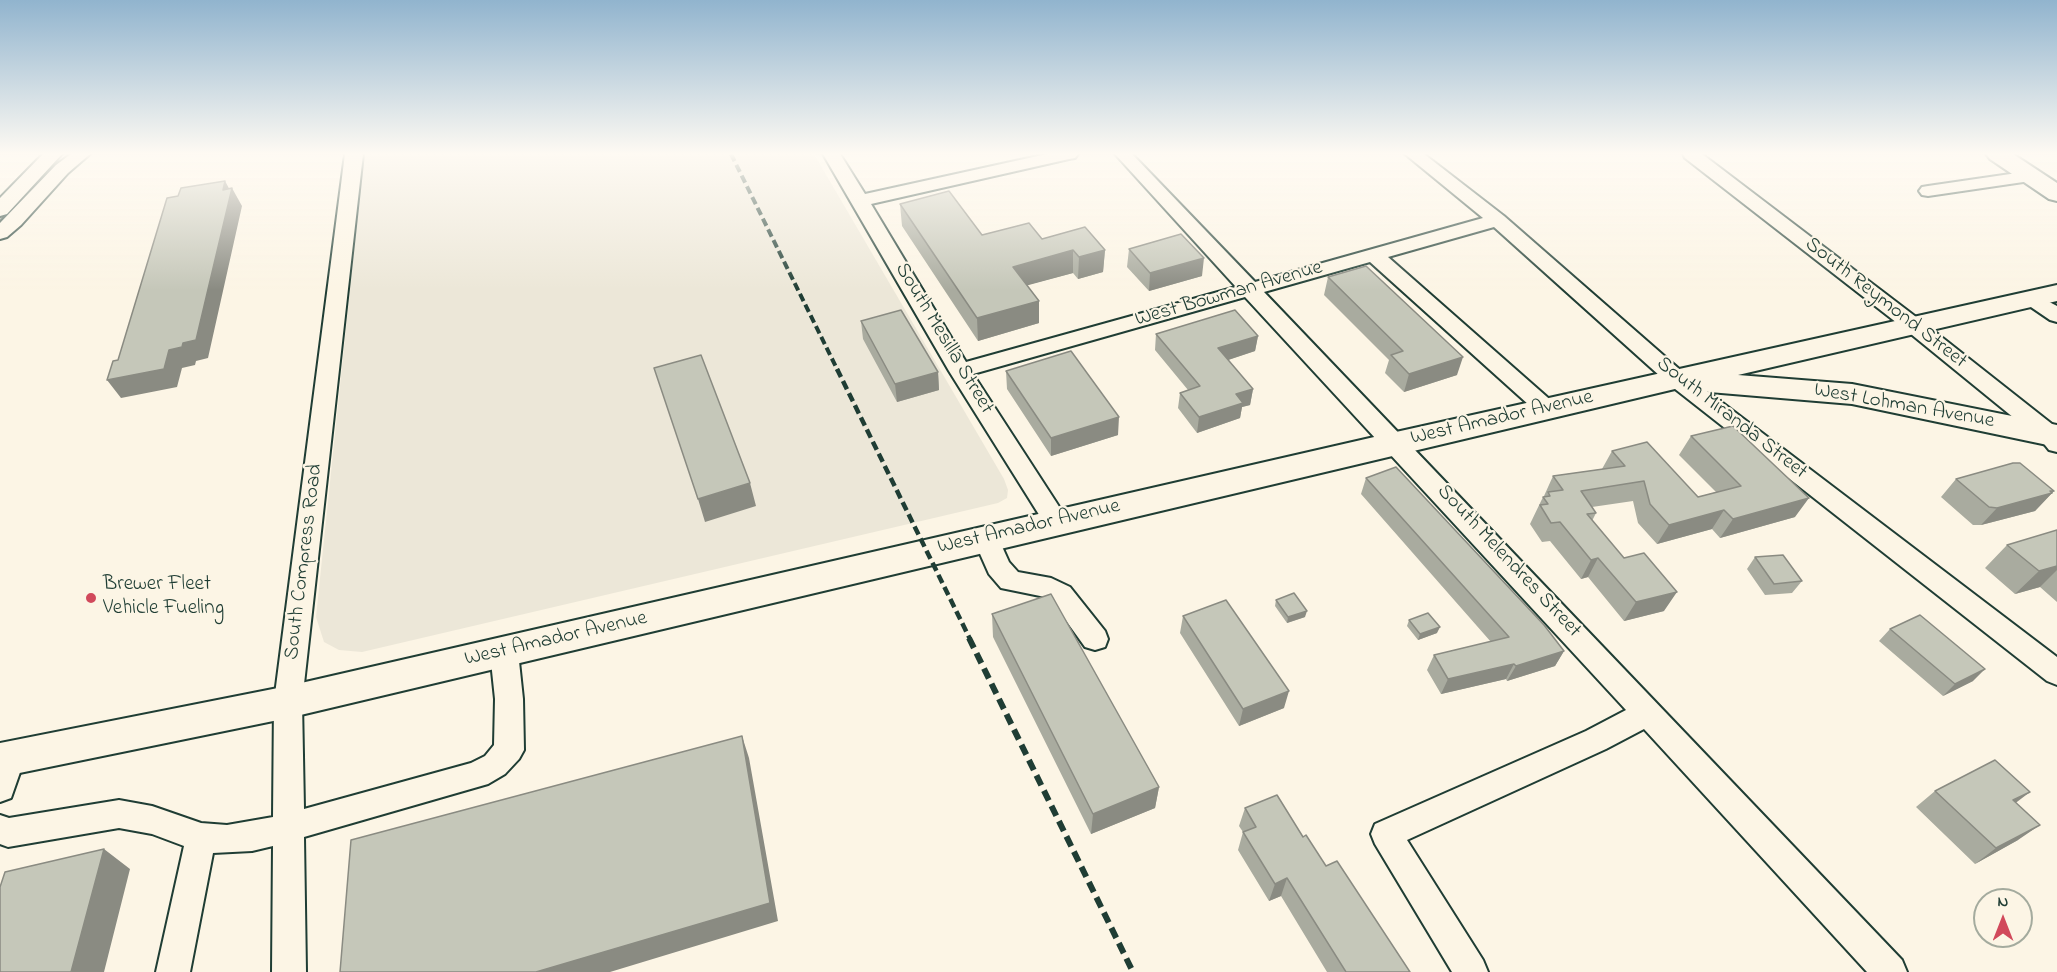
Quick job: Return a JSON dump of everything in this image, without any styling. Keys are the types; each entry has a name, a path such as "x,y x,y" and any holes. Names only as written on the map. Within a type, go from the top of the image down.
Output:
{"main road":[{"name":"West Amador Avenue","path":"3,768 1396,443 2045,296"},
{"name":"West Lohman Avenue","path":"1678,380 1852,394 2054,438"}],"street":[{"path":"0,233 34,199"},
{"name":"South Compress Road","path":"289,972 288,702 349,199"},
{"path":"860,201 867,199"},
{"name":"South Melendres Street","path":"1166,199 1890,972"},
{"name":"South Miranda Street","path":"1471,199 1678,380 2057,673"},
{"name":"South Reymond Street","path":"1750,199 1913,325 2054,438"},
{"name":"South Mesilla Street","path":"860,201 960,370 1057,522"},
{"name":"West Bowman Avenue","path":"960,370 1497,220"},
{"path":"1373,254 1496,366 1547,409"},
{"path":"2045,296 2057,315"},
{"path":"986,538 998,567 1010,581 1051,588 1061,594 1095,639"},
{"path":"0,829 8,833 119,814 152,820 201,838 227,840 252,837 478,775 495,765 509,750 509,699 504,652"},
{"path":"1470,972 1386,834 1596,740 1648,713"},
{"path":"173,972 201,838"}],"shaded area":[{"path":"359,199 841,199 1004,479 1008,490 1007,498 998,503 362,652 339,650 324,642 316,617"}],"building":[{"path":"167,199 229,199 196,340 169,350 164,369 107,380 113,361 118,360"},
{"path":"917,199 955,199 982,235 1029,223 1042,239 1085,227 1105,250 1079,257 1073,250 1013,267 1039,301 977,318 900,204"},
{"path":"1181,234 1204,258 1150,273 1129,249"},
{"path":"1366,266 1463,357 1409,374 1391,355 1403,351 1328,277"},
{"path":"901,310 938,372 895,384 861,321"},
{"path":"1235,310 1258,336 1218,348 1253,389 1236,394 1243,403 1199,417 1180,393 1200,386 1156,334"},
{"path":"1071,351 1119,417 1051,438 1006,371"},
{"path":"701,355 750,483 698,499 654,368"},
{"path":"1733,426 1809,498 1733,519 1724,510 1669,525 1650,504 1644,481 1581,491 1596,513 1587,514 1624,558 1644,553 1677,592 1636,602 1598,558 1591,560 1560,522 1551,523 1540,505 1548,504 1543,497 1550,496 1548,492 1563,490 1553,476 1625,466 1612,451 1647,442 1698,497 1741,486 1691,436"},
{"path":"2020,463 2054,491 1997,508 1989,507 1956,479"},
{"path":"1396,467 1544,625 1564,651 1516,666 1514,664 1448,679 1434,655 1509,637 1366,478"},
{"path":"2057,530 2057,566 2039,571 2007,545"},
{"path":"1783,555 1802,581 1774,584 1755,557"},
{"path":"1294,593 1307,611 1288,617 1276,600"},
{"path":"1051,594 1159,787 1093,814 992,614"},
{"path":"1226,600 1289,691 1243,709 1183,616"},
{"path":"1428,613 1440,627 1420,634 1409,620"},
{"path":"1920,615 1985,669 1955,684 1890,629"},
{"path":"742,736 770,903 536,972 340,972 351,840"},
{"path":"1995,760 2030,792 2013,800 2040,825 1996,848 1935,791"},
{"path":"1277,795 1303,837 1306,835 1326,866 1337,861 1410,972 1346,972 1287,878 1275,884 1243,832 1256,827 1245,808"},
{"path":"104,849 71,972 0,972 0,887 5,872"}],"waterway":[{"path":"0,222 15,208"}],"railway":[{"path":"753,199 838,371"},
{"path":"837,369 970,639"},
{"path":"969,638 1133,972"}],"place":[{"name":"Brewer Fleet Vehicle Fueling","path":"91,598"}]}
